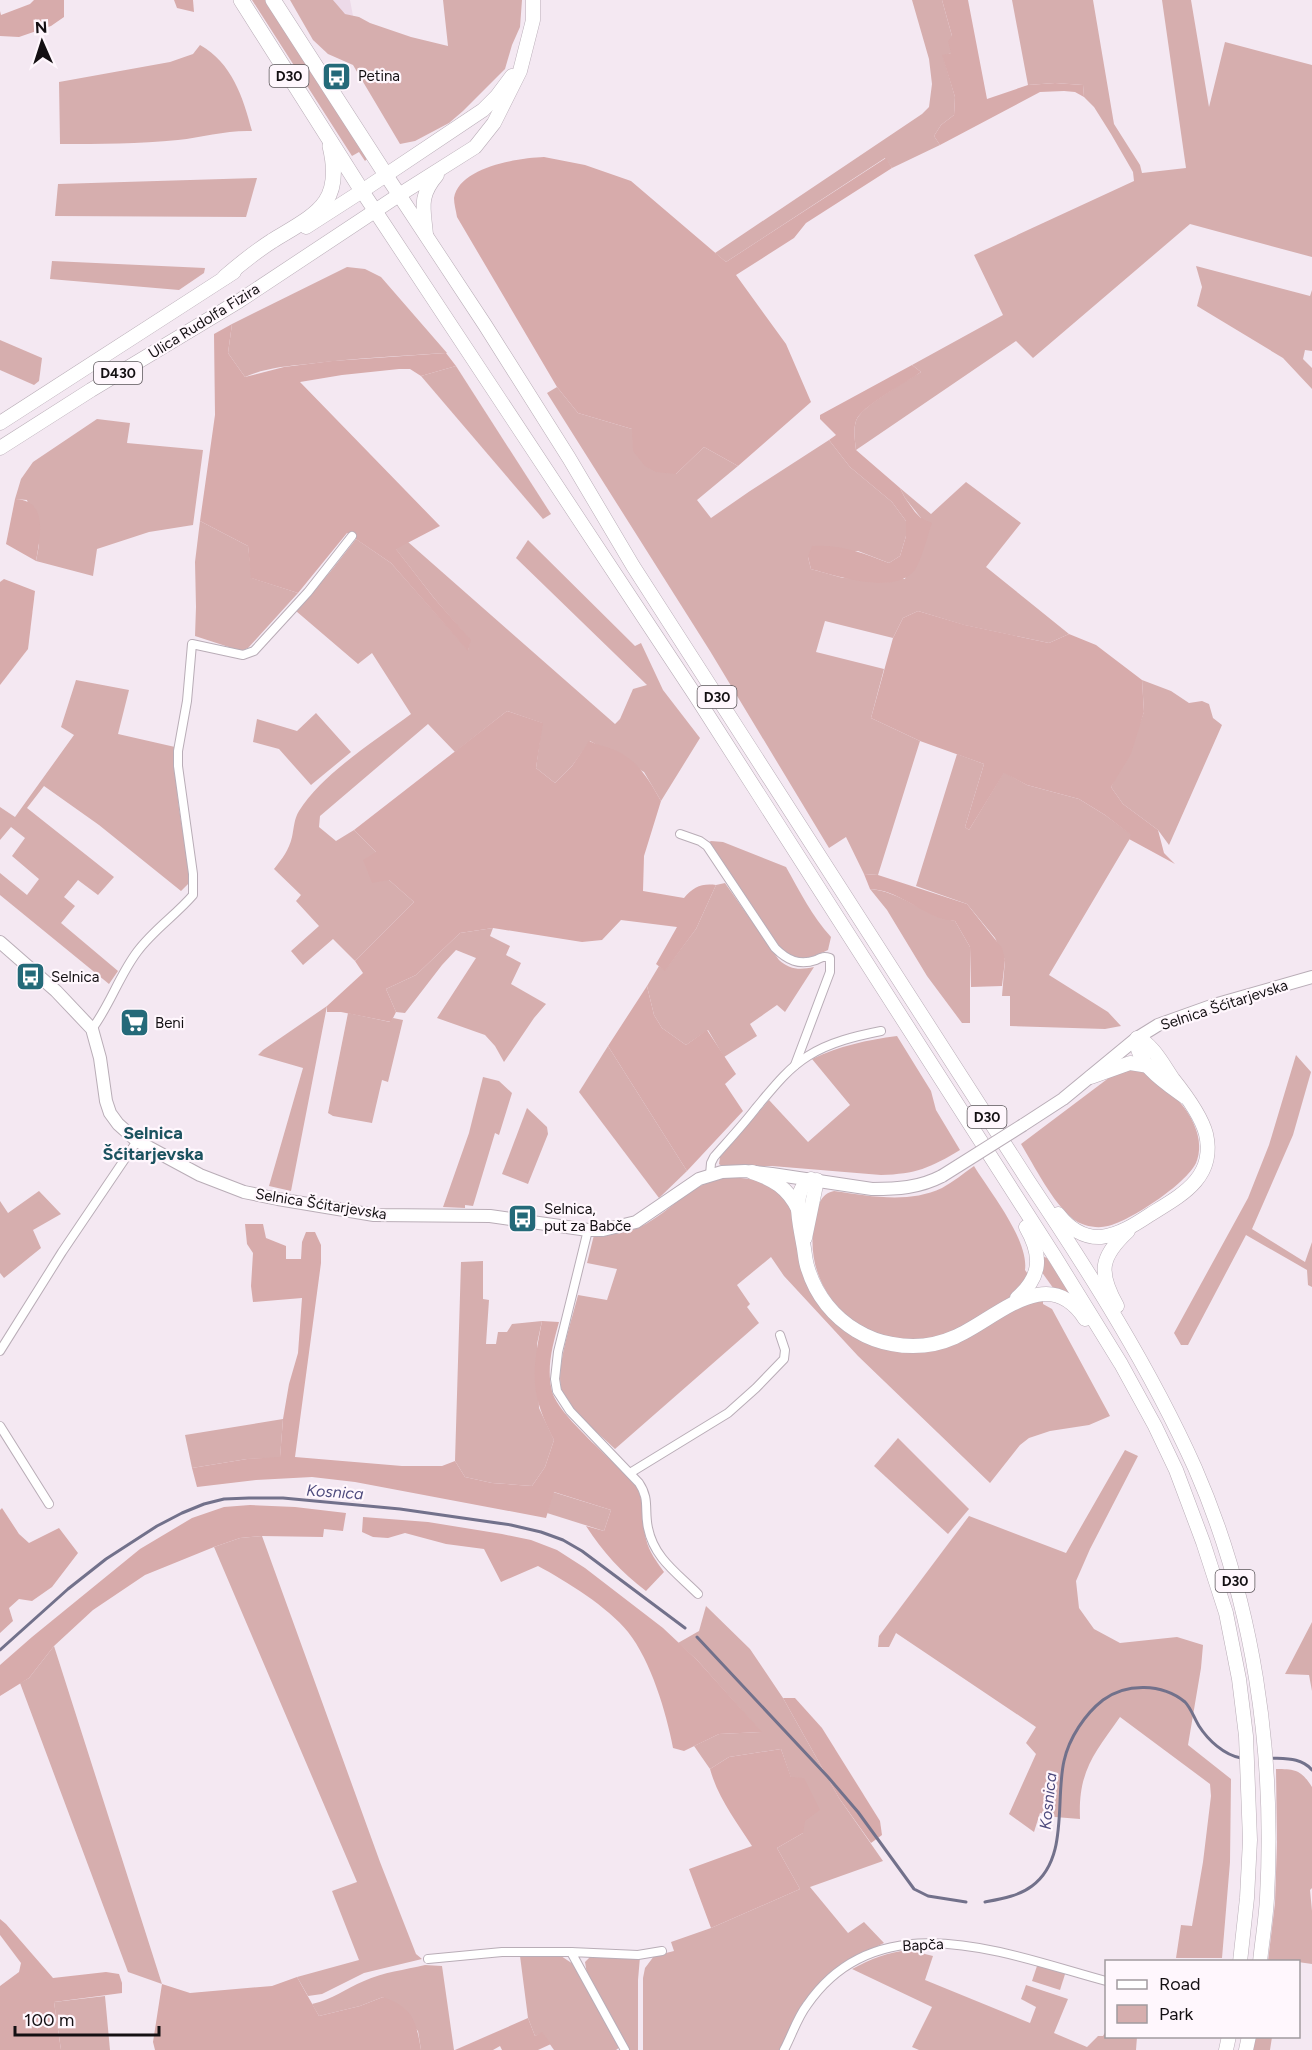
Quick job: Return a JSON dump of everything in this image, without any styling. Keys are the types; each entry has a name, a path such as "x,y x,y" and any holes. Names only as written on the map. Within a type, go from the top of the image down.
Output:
{"highway":[{"name":"D30","path":"241,0 362,191"},
{"name":"D30","path":"273,0 386,175"},
{"path":"225,277 249,256 306,220 325,204 332,188 334,175 328,137"}],"main road":[{"path":"524,60 533,20 533,0"},
{"name":"Ulica Rudolfa Fizira","path":"0,423 362,191 483,110 497,96 524,60"},
{"name":"Ulica Rudolfa Fizira","path":"0,448 239,301 475,147 485,138 506,103 524,60"},
{"path":"426,237 423,198 430,182 444,166"},
{"name":"D30","path":"386,175 485,325 569,458 633,566 1073,1248 1148,1375 1178,1434 1222,1538 1242,1604 1256,1680 1268,1776 1269,1840 1268,1891 1260,1960"},
{"name":"D30","path":"362,191 682,676 1017,1198 1110,1347 1139,1397 1170,1459 1203,1542 1226,1613 1239,1679 1249,1777 1250,1840 1240,1960"},
{"path":"1029,1182 1043,1193 1068,1225 1080,1233 1100,1237 1120,1232 1137,1223 1192,1186 1204,1167 1207,1147 1206,1133 1185,1097 1147,1043 1137,1038"},
{"path":"1137,1038 1138,1053 1149,1066 1185,1097"},
{"path":"1091,1077 1130,1063 1149,1066"},
{"path":"752,1172 786,1189 798,1209"},
{"path":"803,1243 814,1180 806,1182 800,1192 798,1209 803,1243 808,1270 819,1294 828,1306 849,1326 880,1341 905,1346 943,1342 962,1334 1011,1304 1030,1286 1038,1263 1036,1245 1023,1222 1017,1198"},
{"path":"1129,1342 1123,1316 1108,1289 1105,1267 1109,1251 1117,1240 1137,1223"},
{"path":"1011,1304 1040,1294 1061,1297 1073,1304 1098,1336 1110,1347"}],"street":[{"path":"92,1029 102,1016 120,978 138,950 193,895 194,874 178,766 192,644 243,655 254,651 308,592 352,536"},
{"path":"680,834 707,846 784,958 793,962 803,962 824,957 830,958 830,972 795,1065"},
{"name":"Selnica Šćitarjevska","path":"0,942 56,991 92,1029 110,1113 137,1142 155,1153 220,1184 278,1199 374,1215 490,1216 588,1230 603,1230 636,1222 688,1186 710,1174 735,1171 752,1172 887,1189 921,1185 942,1176 1063,1100 1137,1038 1173,1018 1312,977"},
{"path":"710,1174 714,1157 774,1085 795,1065 808,1055 830,1045 857,1035 881,1031"},
{"path":"0,1351 62,1252 137,1142"},
{"path":"588,1230 558,1352 555,1379 557,1391 570,1411 630,1473 645,1492 647,1525 653,1543 673,1572 698,1594"},
{"path":"630,1473 728,1413 756,1388 784,1359 785,1350 780,1335"},
{"path":"0,1426 49,1504"},
{"name":"Bapča","path":"784,2050 805,2007 840,1969 871,1952 888,1947 940,1943 960,1944 1017,1954 1105,1980"},
{"path":"428,1959 524,1951 638,1955 662,1951"},
{"path":"571,1952 625,2050"}],"shaded area":[{"path":"34,0 64,0 64,17 51,26 19,37 0,36 0,11 1,15 30,4"},
{"path":"174,0 193,0 194,12 177,8"},
{"path":"333,0 350,0 353,16 344,14"},
{"path":"942,0 968,0 987,99 1028,85 1055,83 1083,85 1084,97 1075,92 1040,92 940,145 934,136 941,125 954,115 955,97 942,55 951,53 948,41 952,36"},
{"path":"544,157 585,165 631,181 726,262 886,158 892,168 806,223 794,238 736,275 786,344 811,402 738,466 704,447 676,474 656,472 645,466 633,451 632,429 578,413 557,387 457,217 454,200 458,187 478,172 505,162"},
{"path":"232,324 228,353 245,377 284,367 332,361 446,353 456,366 421,376 410,369 399,369 300,382 440,526 396,549 434,598 471,640 468,651 391,563 347,533 298,593 251,578 248,546 200,521 215,415 214,334"},
{"path":"912,365 921,372 859,415 854,436 856,450 900,488 921,518 932,523 917,567 905,578 879,583 849,579 811,569 808,557 812,546 842,548 889,563 900,556 906,536 906,521 892,502 850,467 829,440 836,435 820,419 820,415"},
{"path":"15,499 26,501 38,513 40,532 36,561 6,544"},
{"path":"4,579 35,591 28,649 0,685 0,582"},
{"path":"918,611 965,625 1049,643 1069,634 1096,645 1142,680 1144,712 1131,754 1111,787 1123,804 1158,830 1164,853 1175,864 1129,839 1131,835 1079,799 1027,785 1004,773 969,830 965,827 984,764 920,741 871,718 893,638 903,618"},
{"path":"507,711 543,723 536,768 555,783 572,766 589,741 621,753 641,770 661,801 644,856 643,891 684,898 698,887 716,885 696,929 665,971 656,964 677,927 621,920 602,940 582,942 493,928 460,933 416,975 386,989 396,1012 391,1022 341,1012 327,1012 327,1006 363,973 355,961 414,902 389,880 372,883 363,860 376,852 354,830"},
{"path":"864,874 878,875 967,904 1002,948 1005,960 1002,986 971,987 970,947 955,921 942,919 889,893 870,889"},
{"path":"647,986 654,1015 662,1028 686,1045 707,1030 736,1074 725,1084 743,1111 687,1171 608,1046"},
{"path":"245,1224 263,1224 266,1238 286,1246 286,1259 301,1259 302,1242 306,1232 315,1232 321,1245 321,1263 295,1457 402,1466 442,1466 455,1461 465,1477 492,1483 532,1486 545,1467 554,1440 537,1395 536,1354 542,1321 559,1322 550,1365 552,1391 576,1426 635,1484 641,1498 647,1544 664,1572 646,1591 613,1561 586,1526 604,1531 611,1510 554,1492 546,1518 355,1482 312,1477 256,1480 197,1487 192,1468 247,1459 280,1457 289,1384 298,1353 302,1298 253,1302 251,1286 253,1253 247,1244"},
{"path":"250,1505 346,1513 343,1531 324,1529 323,1537 240,1538 145,1575 93,1610 54,1646 29,1678 0,1696 0,1665 140,1549 192,1518 224,1507"},
{"path":"2,1508 19,1534 29,1543 59,1528 78,1553 52,1587 32,1601 19,1599 9,1608 13,1621 0,1633 0,1510"},
{"path":"363,1517 428,1522 502,1534 531,1540 557,1550 585,1568 663,1628 697,1660 762,1732 719,1734 684,1751 673,1748 662,1703 644,1657 628,1632 598,1604 538,1566 501,1582 484,1549 446,1544 405,1533 388,1538 373,1537 362,1532"},
{"path":"783,1698 795,1698 822,1728 880,1821 882,1835 871,1843 839,1798"},
{"path":"781,1749 791,1777 804,1778 820,1810 805,1821 803,1833 777,1848 800,1889 711,1928 689,1869 752,1846 723,1800 710,1769 729,1757"},
{"path":"0,1919 53,1978 106,1972 119,1974 122,1993 54,2002 61,2050 0,2050 0,1986 19,1972 21,1963 0,1935"},
{"path":"297,1977 319,2016 360,2006 383,1997 393,2001 407,2011 415,2023 421,2050 155,2050 153,2042 162,1984 190,1993 272,1986"},
{"path":"528,2018 535,2036 542,2032 551,2044 538,2050 502,2050 500,2046 493,2050 455,2050"}],"green space":[{"path":"252,0 267,0 368,158 365,161 359,152 352,156"},
{"path":"290,0 333,0 345,14 411,37 448,46 443,0 522,0 520,27 505,69 449,123 415,141 400,144 353,65 328,54 313,40"},
{"path":"912,0 942,0 952,36 951,53 943,56 955,97 954,115 941,125 934,136 940,145 892,168 885,158 726,262 715,253 922,114 929,107 932,84 929,59"},
{"path":"1012,0 1093,0 1114,124 1140,165 1142,173 1186,168 1162,0 1191,0 1209,107 1225,42 1312,65 1312,257 1190,224 1033,358 1016,341 856,450 854,436 859,415 884,395 921,372 912,365 1003,315 974,255 1134,181 1133,172 1111,134 1094,107 1084,97 1083,85 1055,83 1028,85"},
{"path":"200,45 220,61 235,82 252,131 149,142 60,144 59,82 170,62 193,54"},
{"path":"257,178 246,217 55,216 58,184"},
{"path":"52,261 205,268 204,273 179,290 50,279"},
{"path":"1196,266 1310,296 1312,290 1312,351 1305,350 1303,359 1312,368 1312,389 1283,358 1197,306 1202,287"},
{"path":"347,267 365,269 381,277 447,353 292,366 268,369 245,377 228,353 232,324"},
{"path":"0,340 42,358 39,381 34,385 0,370"},
{"path":"456,366 551,514 543,519 421,376"},
{"path":"557,387 578,413 632,429 676,474 704,447 738,466 697,500 711,518 829,440 850,467 892,502 906,521 906,536 900,556 889,563 858,551 808,557 811,569 843,578 905,579 921,518 900,488 931,514 966,482 1021,523 986,567 1069,634 1049,643 964,625 918,611 903,618 893,638 825,621 816,652 884,669 871,718 920,741 878,875 864,874 846,837 829,848 710,651 547,393"},
{"path":"97,419 130,423 127,443 203,450 193,525 149,532 97,549 93,576 36,561 39,545 27,500 15,499 21,479 33,462"},
{"path":"200,521 248,546 252,578 298,593 248,648 241,651 195,636 195,562"},
{"path":"356,539 391,563 468,650 470,640 395,548 408,542 615,724 620,719 633,689 647,685 516,558 528,540 635,646 641,643 663,690 700,738 661,801 644,772 590,741 572,766 555,783 536,768 542,723 507,711 455,752 428,724 320,816 319,827 336,841 354,830 376,852 389,880 414,902 355,961 333,939 303,965 291,951 319,926 296,901 301,895 274,869 289,846 297,814 309,797 335,771 411,714 372,653 358,664 296,611"},
{"path":"76,680 129,690 118,734 175,747 178,798 191,881 181,891 99,825 44,786 27,808 114,877 98,895 78,880 64,897 75,906 61,923 118,971 109,984 0,895 0,873 27,895 39,879 12,856 25,838 11,827 0,840 0,807 15,817 74,735 61,727"},
{"path":"1142,680 1171,691 1189,703 1202,701 1209,704 1213,718 1222,725 1169,845 1158,830 1123,804 1111,787 1144,712"},
{"path":"316,713 351,752 311,785 279,749 253,742 257,719 297,731"},
{"path":"957,754 984,764 965,827 969,830 1004,772 1027,785 1079,799 1132,835 1049,975 1108,1012 1121,1026 1105,1029 1010,1026 1010,996 1002,996 1005,960 995,938 967,904 916,886"},
{"path":"709,842 723,842 786,867 801,895 831,937 828,950 806,958 783,952"},
{"path":"725,883 779,960 795,968 814,967 785,1012 777,1005 750,1024 757,1036 724,1057 708,1030 686,1045 662,1028 654,1015 647,986 659,966 665,970 696,929 716,885"},
{"path":"870,889 892,894 933,914 955,921 970,947 970,1023 962,1023 927,976 887,910"},
{"path":"493,928 490,936 510,946 506,955 521,963 511,984 546,1004 504,1062 495,1046 485,1035 437,1018 476,958 456,950 405,1013 396,1012 386,989 416,975 460,933"},
{"path":"327,1006 291,1191 269,1186 303,1068 258,1055"},
{"path":"348,1013 390,1022 393,1018 403,1020 388,1082 382,1080 372,1123 333,1116 328,1113"},
{"path":"897,1036 931,1091 936,1110 960,1150 922,1169 881,1175 719,1164 720,1157 769,1100 808,1142 850,1105 812,1059 853,1044"},
{"path":"608,1046 687,1171 659,1198 579,1092"},
{"path":"1296,1055 1311,1072 1293,1135 1252,1229 1305,1262 1312,1242 1312,1287 1308,1285 1307,1270 1246,1235 1188,1345 1181,1345 1174,1333 1248,1198 1269,1145"},
{"path":"1135,1068 1157,1080 1186,1111 1198,1136 1199,1154 1190,1172 1181,1181 1143,1209 1118,1223 1104,1227 1085,1225 1065,1212 1044,1184 1021,1144 1110,1077"},
{"path":"483,1077 499,1081 512,1093 499,1135 495,1133 473,1206 443,1207 469,1133"},
{"path":"527,1108 547,1127 548,1134 528,1184 502,1174"},
{"path":"974,1166 1015,1231 1025,1258 1025,1270 1030,1277 1013,1297 941,1337 922,1340 897,1338 874,1332 854,1321 837,1306 824,1288 816,1267 813,1244 815,1219 823,1198 834,1191 889,1197 916,1196 942,1188"},
{"path":"733,1177 757,1180 781,1192 796,1217 799,1261 816,1300 902,1352 1043,1298 1043,1304 1052,1309 1110,1416 1089,1425 1050,1431 1029,1438 1020,1445 990,1483 858,1356 784,1276 771,1257 737,1285 750,1304 747,1307 759,1323 615,1449 571,1407 560,1382 562,1358 578,1295 607,1300 617,1269 587,1263 594,1235 617,1234 640,1227 705,1184"},
{"path":"39,1191 61,1214 33,1230 41,1248 4,1278 0,1273 0,1201 8,1213"},
{"path":"1042,1256 1047,1258 1069,1294 1056,1292 1041,1271"},
{"path":"483,1261 483,1299 489,1300 486,1344 496,1344 498,1332 507,1332 512,1324 542,1321 537,1344 539,1408 554,1440 545,1467 532,1486 492,1483 465,1477 455,1461 461,1262"},
{"path":"283,1419 280,1458 247,1459 192,1468 185,1435"},
{"path":"898,1438 969,1509 948,1534 874,1466"},
{"path":"1125,1450 1138,1456 1076,1581 1079,1608 1094,1629 1120,1643 1177,1637 1203,1645 1188,1745 1231,1779 1230,1862 1222,1958 1176,1958 1181,1925 1192,1926 1203,1862 1211,1796 1210,1784 1120,1717 1095,1753 1085,1775 1080,1802 1080,1819 1040,1813 1034,1832 1009,1814 1036,1754 1026,1743 1036,1727 896,1633 889,1647 878,1647 879,1636 969,1516 1066,1553"},
{"path":"553,1492 611,1510 604,1531 547,1513"},
{"path":"262,1536 380,1862 416,1954 422,1959 364,1973 322,1994 308,1996 297,1977 359,1960 332,1891 357,1882 214,1547 240,1538"},
{"path":"706,1606 750,1649 783,1698 839,1798 883,1861 810,1887 848,1933 864,1922 884,1943 835,1971 815,1989 798,2012 779,2050 643,2050 643,1978 645,1968 654,1956 674,1951 671,1942 711,1928 800,1889 777,1848 803,1833 791,1778 781,1749 729,1757 710,1769 694,1746 719,1734 761,1732 697,1660 678,1643 699,1631"},
{"path":"1312,1622 1312,1691 1309,1675 1285,1674"},
{"path":"54,1646 162,1984 128,1972 20,1683 29,1678"},
{"path":"1276,1769 1289,1769 1305,1777 1312,1787 1312,1888 1310,1890 1312,1964 1300,1962 1300,1960 1268,1960 1275,1903"},
{"path":"909,1950 933,1956 925,1980 1030,2023 1036,2007 1021,1999 1026,1985 1068,1999 1054,2033 1087,2047 1105,2033 1105,2038 1137,2038 1136,2050 919,2050 912,2047 932,2007 852,1969 894,1952"},
{"path":"520,1956 561,1956 573,1964 620,2047 616,2050 554,2050 542,2033 535,2036 528,2018"},
{"path":"590,1957 640,1957 638,2050 628,2050 587,1974 585,1962"},
{"path":"1038,1963 1066,1971 1060,1990 1032,1981"},
{"path":"425,1965 442,1966 454,2050 421,2050 418,2031 383,1997 360,2006 319,2016 312,2004 333,1997 371,1978"},
{"path":"105,1996 110,2050 61,2050 54,2002"},
{"path":"1255,2038 1272,2038 1270,2050 1252,2050"}],"waterway":[{"name":"Kosnica","path":"0,1650 68,1589 106,1559 157,1526 204,1504 224,1499 249,1498 283,1498 400,1509 511,1525 541,1532 563,1540 582,1551 685,1628"},
{"name":"Kosnica","path":"697,1637 828,1777 858,1812 914,1889 928,1896 966,1902"},
{"name":"Kosnica","path":"985,1902 1010,1897 1021,1892 1032,1886 1044,1874 1056,1845 1066,1752 1084,1719 1112,1694 1133,1688 1166,1691 1187,1704 1199,1726 1212,1741 1229,1754 1241,1758"},
{"name":"Kosnica","path":"1269,1758 1298,1761 1312,1770"}],"place":[{"name":"Petina","path":"337,76"},
{"name":"Selnica","path":"30,977"},
{"name":"Beni","path":"134,1023"},
{"name":"Selnica, put za Babče","path":"523,1218"}],"district":[{"name":"Selnica Šćitarjevska","path":"153,1143"}]}
